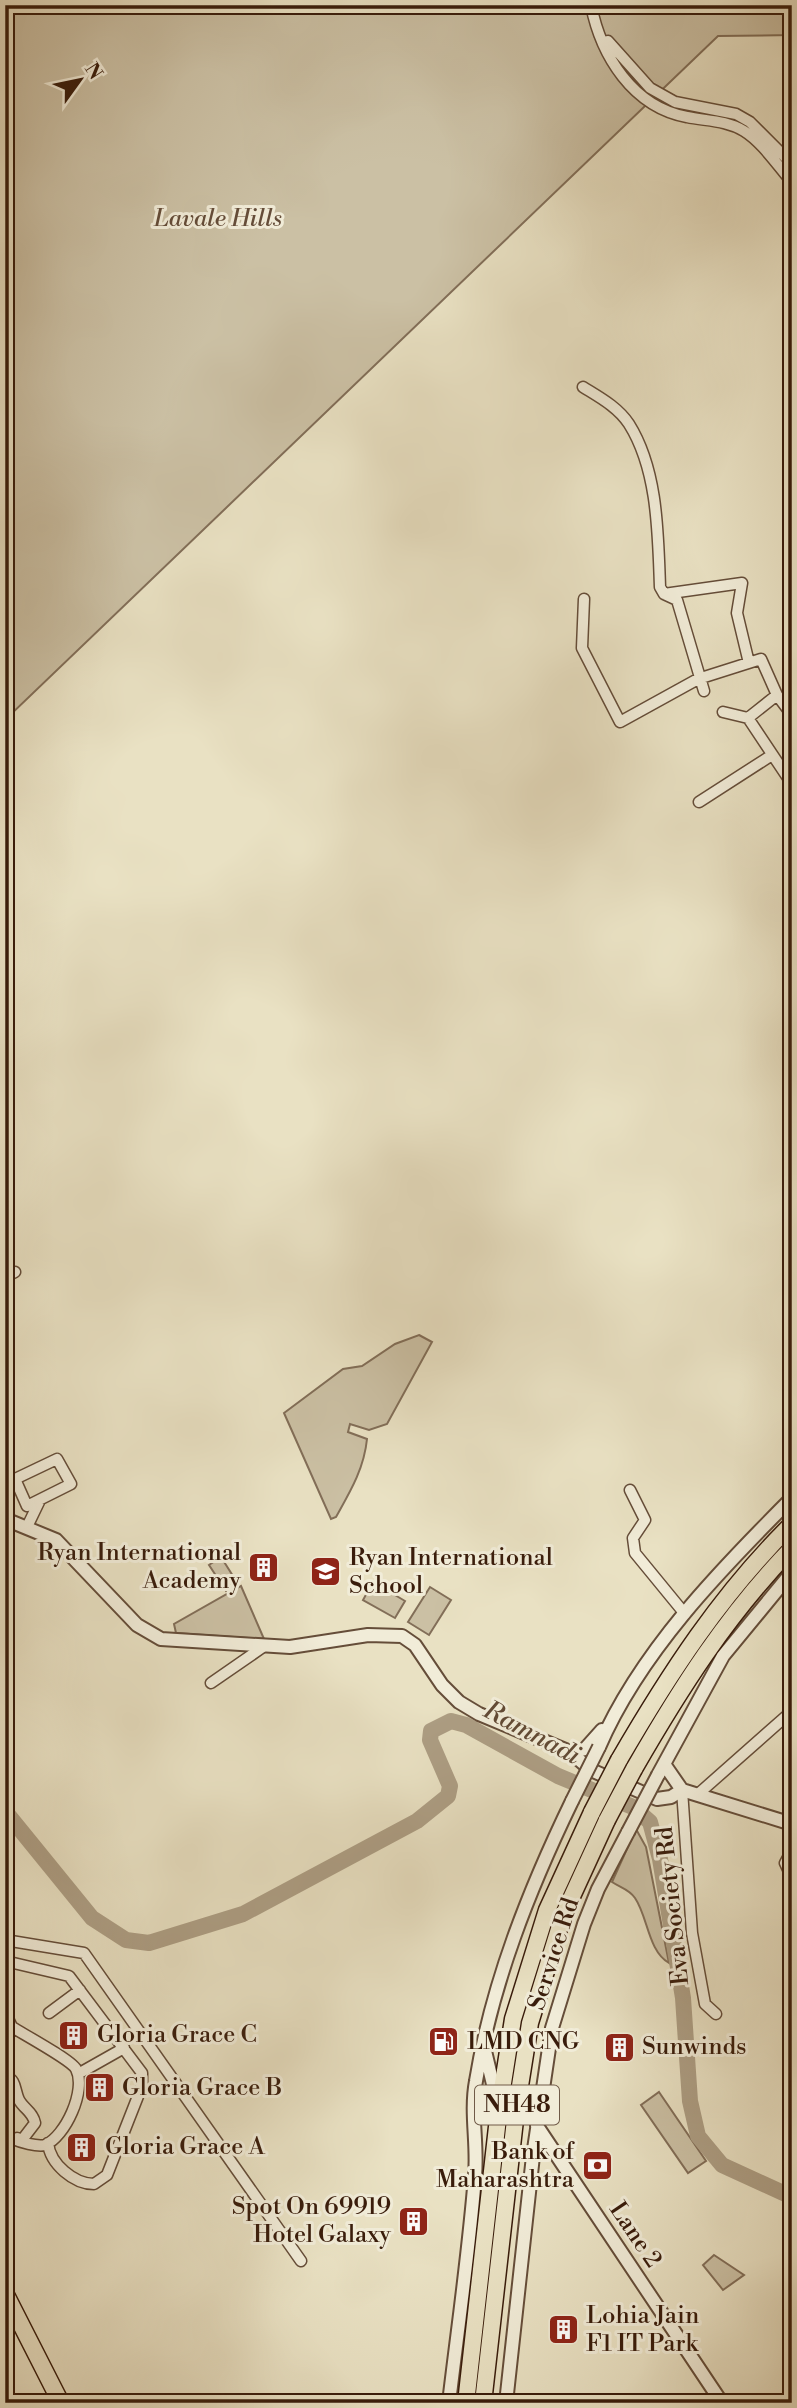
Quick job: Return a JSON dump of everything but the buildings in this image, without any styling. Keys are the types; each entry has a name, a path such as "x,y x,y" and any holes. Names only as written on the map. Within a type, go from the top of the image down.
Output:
{"main road":[{"name":"NH48","path":"483,2403 516,2112 530,2023 563,1916 607,1820 626,1764 695,1636 734,1586 787,1529"},
{"name":"NH48","path":"466,2403 499,2109 513,2019 534,1947 562,1873 592,1812 709,1646 747,1596 792,1548"},
{"path":"5,2293 61,2403"}],"street":[{"path":"591,5 596,28 631,88 651,105 684,116 727,123 746,132 792,182"},
{"path":"596,28 650,88 675,102 722,110 743,118 792,164"},
{"path":"583,387 608,402 629,424 652,482 660,587 664,594 677,600 698,679 704,691"},
{"path":"664,594 742,583 737,613 749,663"},
{"path":"584,599 582,648 620,722 698,679 761,660 777,695 792,715"},
{"path":"748,718 777,695"},
{"path":"723,712 748,718 792,784"},
{"path":"699,802 772,755"},
{"path":"27,1527 39,1502 71,1484 57,1459 15,1479 27,1506 39,1502"},
{"path":"630,1490 645,1520 633,1538 635,1553 685,1614"},
{"path":"449,2403 476,2172 472,2110 501,1978 526,1902 606,1731 685,1614 719,1572 792,1498"},
{"path":"5,1520 56,1540 148,1634 174,1640 263,1647 295,1647 368,1635 402,1636 415,1645 443,1685 459,1702 479,1714 570,1752 591,1770 657,1798 671,1797 682,1790"},
{"name":"Service Rd","path":"506,2403 537,2126 547,2052 560,1995 598,1889 723,1656 792,1572"},
{"path":"211,1683 263,1647"},
{"path":"697,1795 792,1711"},
{"path":"570,1752 585,1749 598,1732 606,1731"},
{"path":"662,1770 682,1790 792,1824"},
{"name":"Eva Society Rd","path":"682,1790 692,1933 705,2004 716,2014"},
{"path":"792,1850 785,1863 792,1878"},
{"path":"5,1940 84,1953 301,2261"},
{"path":"5,1961 69,1976 142,2073 142,2087 107,2175 94,2184 81,2182 57,2164 48,2143"},
{"path":"49,2013 80,1990"},
{"path":"5,2012 12,2027 70,2062 78,2074 76,2108 48,2143 40,2145 13,2139 5,2142"},
{"path":"5,2045 12,2027"},
{"path":"484,2047 499,2109"},
{"path":"78,2074 124,2048"},
{"path":"5,2075 15,2083 20,2102 34,2117 35,2123 22,2140 12,2137 5,2142"},
{"name":"Lane 2","path":"537,2126 722,2403"}],"green space":[{"name":"Lavale Hills","path":"5,5 792,5 792,35 718,36 5,720"},
{"path":"419,1335 432,1342 387,1424 369,1430 350,1424 348,1432 367,1439 365,1450 351,1489 336,1517 331,1519 284,1413 343,1369 362,1366 395,1344"},
{"path":"221,1557 238,1584 226,1591 209,1565"},
{"path":"373,1582 405,1601 395,1618 363,1600"},
{"path":"241,1586 264,1639 176,1633 174,1624"},
{"path":"430,1587 451,1600 429,1635 408,1622"},
{"path":"636,1829 646,1847 669,1963 662,1958 652,1942 635,1898 612,1882"},
{"path":"659,2092 706,2161 688,2173 641,2105"},
{"path":"714,2255 744,2275 723,2290 703,2265"}],"waterway":[{"name":"Ramnadi","path":"5,1811 92,1918 126,1940 149,1943 243,1914 417,1821 448,1796 450,1786 430,1740 431,1731 451,1721 466,1725 558,1776 633,1807 650,1822 660,1859 683,1998 690,2101 698,2136 722,2165 792,2197"}],"place":[{"name":"Ryan International Academy","path":"264,1567"},
{"name":"Ryan International School","path":"326,1572"},
{"name":"Gloria Grace C","path":"74,2035"},
{"name":"LMD CNG","path":"444,2042"},
{"name":"Sunwinds","path":"619,2047"},
{"name":"Gloria Grace B","path":"99,2088"},
{"name":"Gloria Grace A","path":"82,2147"},
{"name":"Bank of Maharashtra","path":"597,2166"},
{"name":"Spot On 69919 Hotel Galaxy","path":"414,2221"},
{"name":"Lohia Jain F1 IT Park","path":"563,2330"}]}
